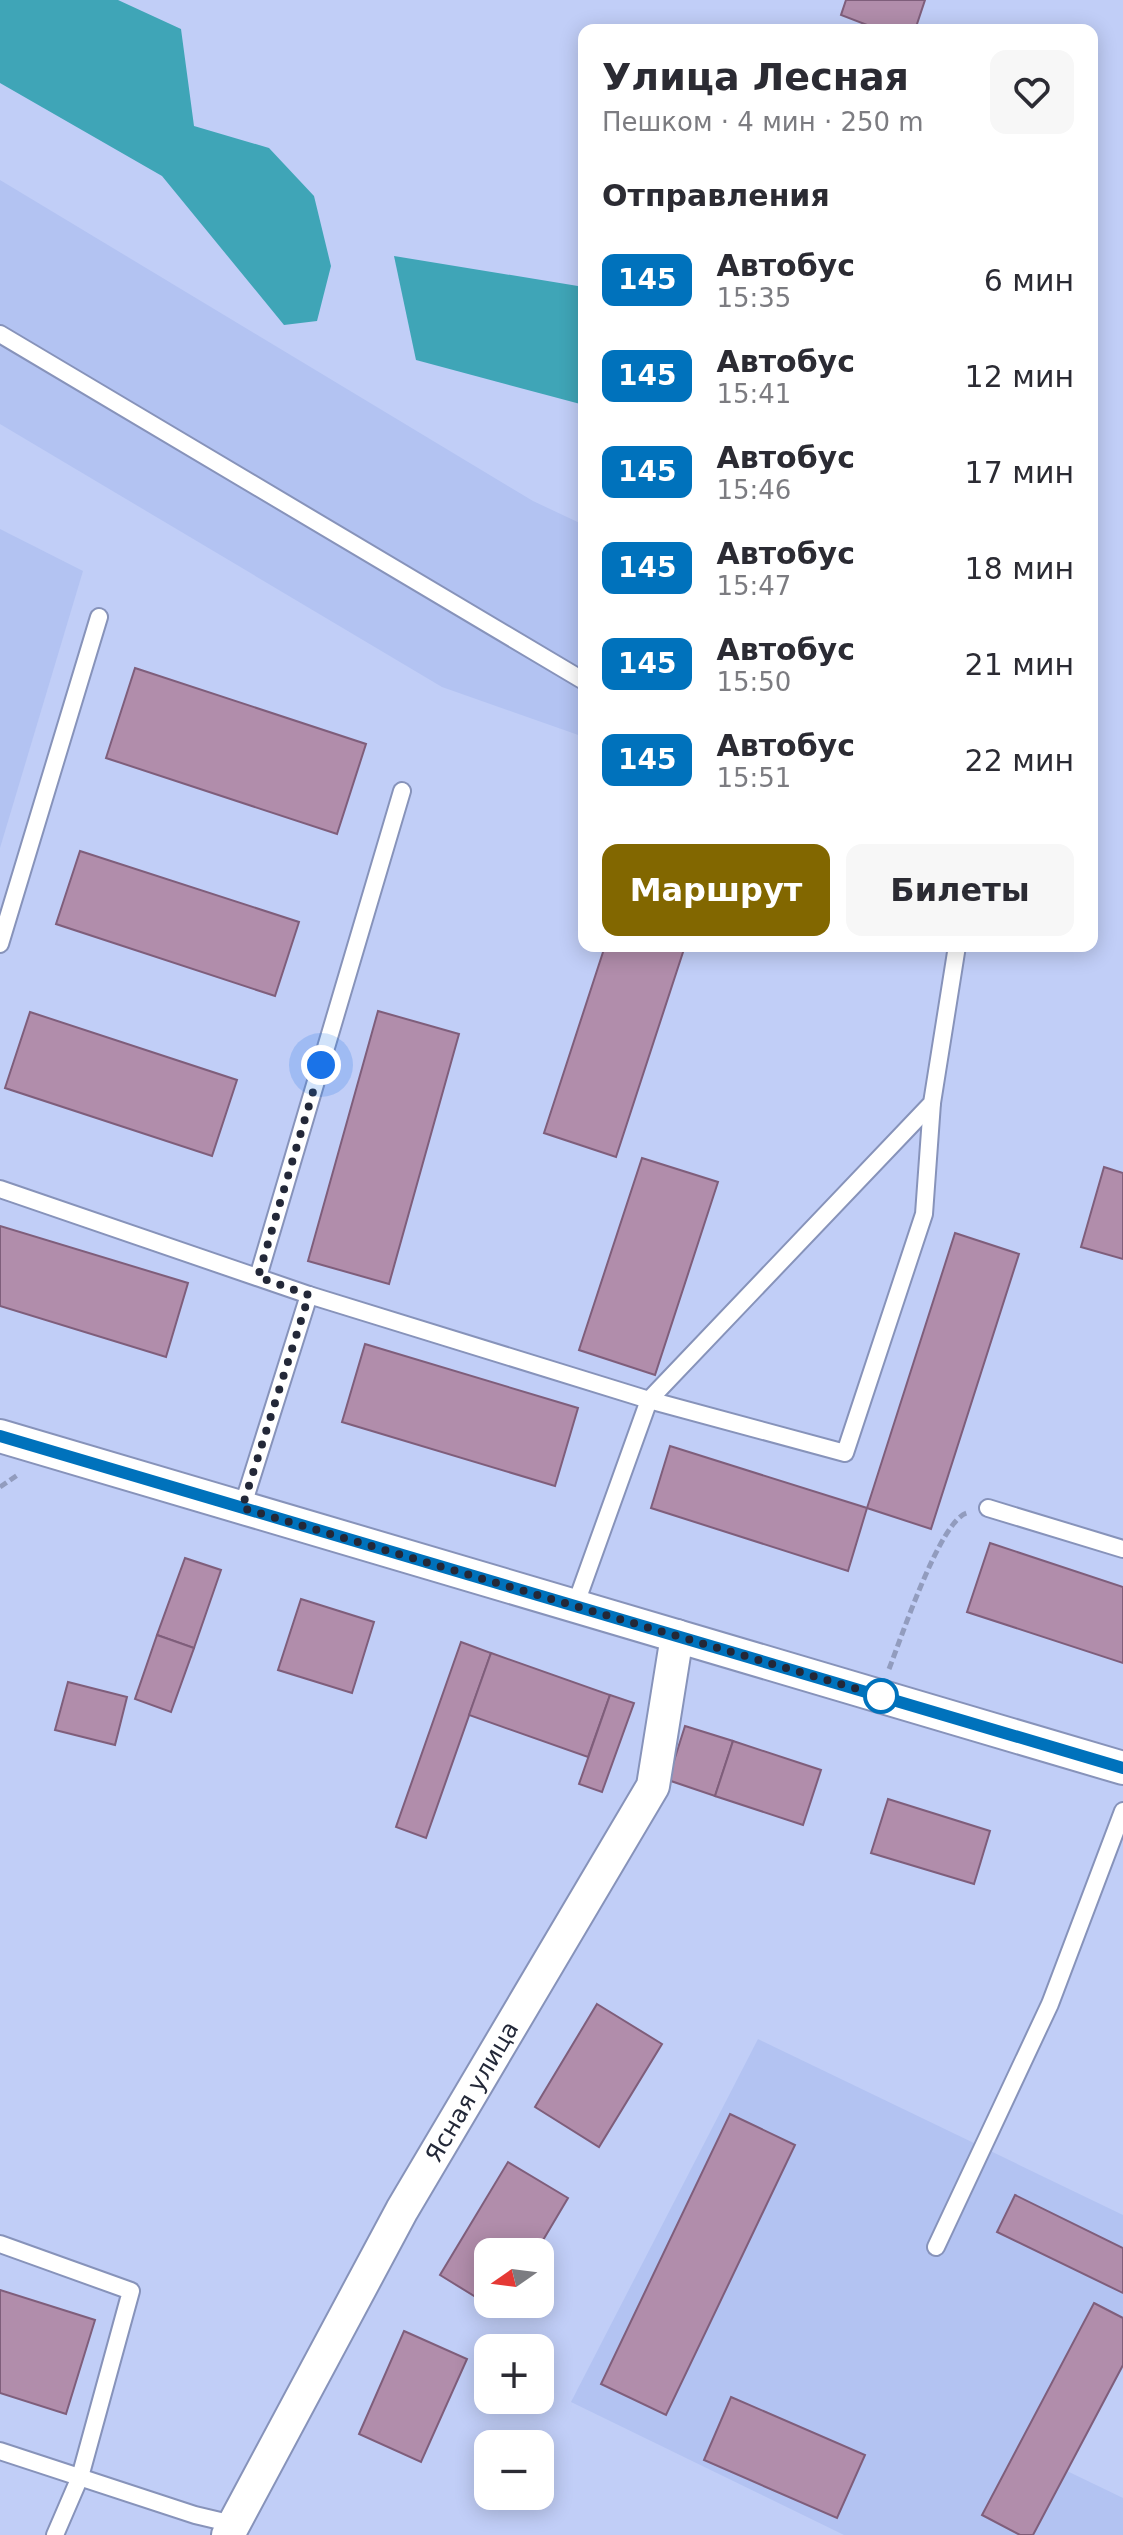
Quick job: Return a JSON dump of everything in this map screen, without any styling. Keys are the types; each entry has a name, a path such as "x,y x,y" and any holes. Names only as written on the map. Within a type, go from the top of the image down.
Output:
{"street":[{"path":"0,1436 1123,1768"},
{"name":"Ясная улица","path":"231,2530 402,2210 653,1786 677,1636"}],"lane":[{"path":"0,334 578,677"},
{"path":"0,944 99,617"},
{"path":"258,1277 402,791"},
{"path":"0,1189 309,1295 649,1400 845,1453 924,1214 932,1103 956,952"},
{"path":"575,1606 649,1400 932,1103"},
{"path":"242,1508 309,1295"},
{"path":"988,1508 1123,1549"},
{"path":"936,2247 1050,2004 1123,1811"},
{"path":"0,2244 131,2291 80,2477 55,2535"},
{"path":"0,2451 195,2515 231,2530"}],"path":[{"path":"878,1696 939,1543 961,1514 988,1508"}],"shaded area":[{"path":"0,0 118,0 181,29 194,126 269,148 314,196 331,266 317,321 284,325 162,176 0,83"},
{"path":"0,180 533,501 578,522 578,735 442,687 0,424"},
{"path":"394,256 578,286 578,403 416,360"},
{"path":"0,529 83,571 0,848"},
{"path":"758,2039 1123,2215 1123,2365 1067,2471 1123,2498 1123,2535 844,2535 571,2402"}],"building":[{"path":"846,0 925,0 917,24 864,24 841,15"},
{"path":"135,668 366,744 337,834 106,758"},
{"path":"80,851 299,922 275,996 56,924"},
{"path":"603,952 683,952 616,1157 544,1133"},
{"path":"378,1011 459,1034 389,1284 308,1261"},
{"path":"30,1012 237,1080 212,1156 5,1088"},
{"path":"642,1158 718,1182 655,1375 579,1350"},
{"path":"1104,1167 1123,1173 1123,1259 1081,1247"},
{"path":"0,1226 188,1283 166,1357 0,1306"},
{"path":"955,1233 1019,1254 931,1529 867,1508"},
{"path":"365,1344 578,1408 555,1486 342,1422"},
{"path":"670,1446 867,1508 848,1571 651,1508"},
{"path":"990,1543 1123,1587 1123,1663 967,1612"},
{"path":"185,1558 221,1570 194,1648 157,1635"},
{"path":"301,1599 374,1622 352,1693 278,1670"},
{"path":"157,1635 194,1648 171,1712 135,1699"},
{"path":"461,1642 491,1653 426,1838 396,1827"},
{"path":"491,1653 610,1695 588,1757 469,1715"},
{"path":"68,1682 127,1697 115,1745 55,1730"},
{"path":"610,1695 634,1703 602,1792 579,1784"},
{"path":"685,1726 733,1741 715,1796 668,1780"},
{"path":"733,1741 821,1770 803,1825 715,1796"},
{"path":"888,1799 990,1831 974,1884 871,1853"},
{"path":"597,2004 662,2044 599,2147 535,2107"},
{"path":"730,2114 795,2145 666,2415 601,2384"},
{"path":"508,2162 568,2198 544,2238 474,2238 474,2296 440,2275"},
{"path":"1015,2195 1123,2248 1123,2293 997,2232"},
{"path":"0,2290 95,2320 66,2414 0,2393"},
{"path":"1094,2303 1123,2318 1123,2365 1033,2535 1020,2535 982,2515"},
{"path":"404,2331 467,2359 421,2462 359,2434"},
{"path":"731,2397 865,2455 837,2518 704,2460"}],"bus line":[{"name":"145","path":"0,1436 1123,1768"}],"route":[{"path":"321,1065 258,1277 309,1295 242,1508 881,1696"}]}
